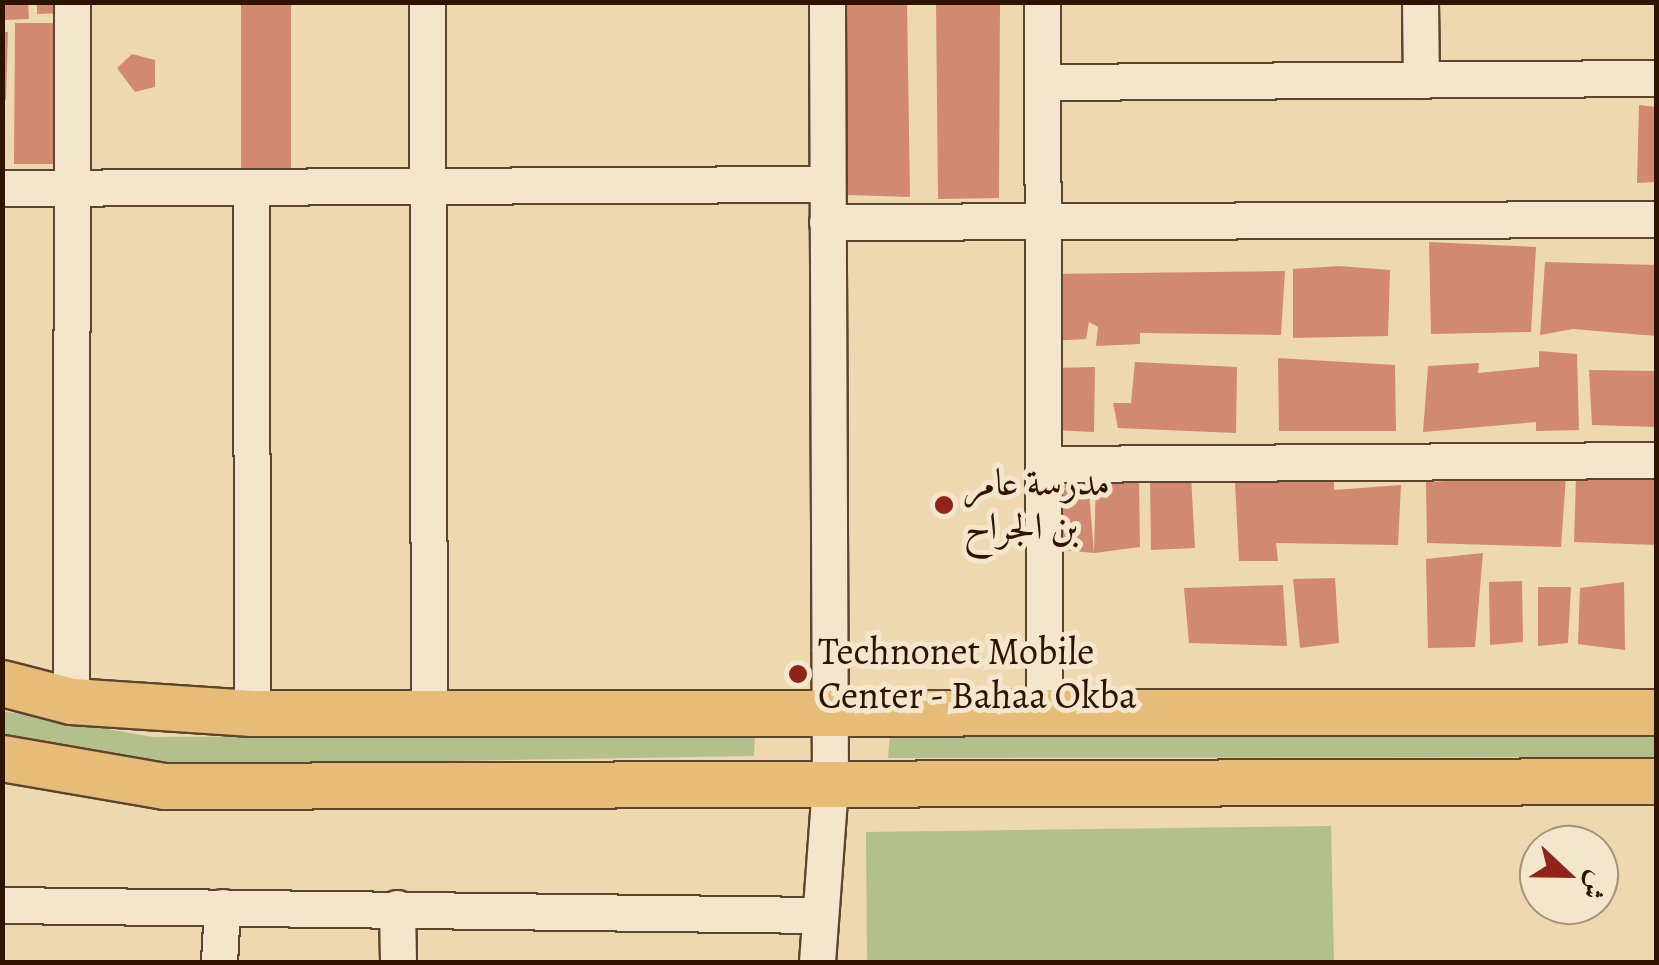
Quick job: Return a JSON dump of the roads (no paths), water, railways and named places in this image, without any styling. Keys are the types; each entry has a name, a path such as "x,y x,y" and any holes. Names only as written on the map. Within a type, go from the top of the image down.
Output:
{"main road":[{"path":"2,683 71,701 252,713 1656,712"},
{"path":"2,758 164,786 1656,781"}],"street":[{"path":"71,701 72,2"},
{"path":"427,2 429,710"},
{"path":"817,962 817,915 830,786 827,2"},
{"path":"1042,2 1044,713"},
{"path":"1420,2 1421,80"},
{"path":"1042,82 1656,78"},
{"path":"2,188 828,184"},
{"path":"251,187 252,713"},
{"path":"828,222 1656,219"},
{"path":"1044,464 1656,460"},
{"path":"2,905 817,915"},
{"path":"219,962 222,907"},
{"path":"397,908 398,962"}],"place":[{"name":"مدرسة عامر بن الجراح","path":"944,505"},
{"name":"Technonet Mobile Center - Bahaa Okba","path":"798,674"}]}
